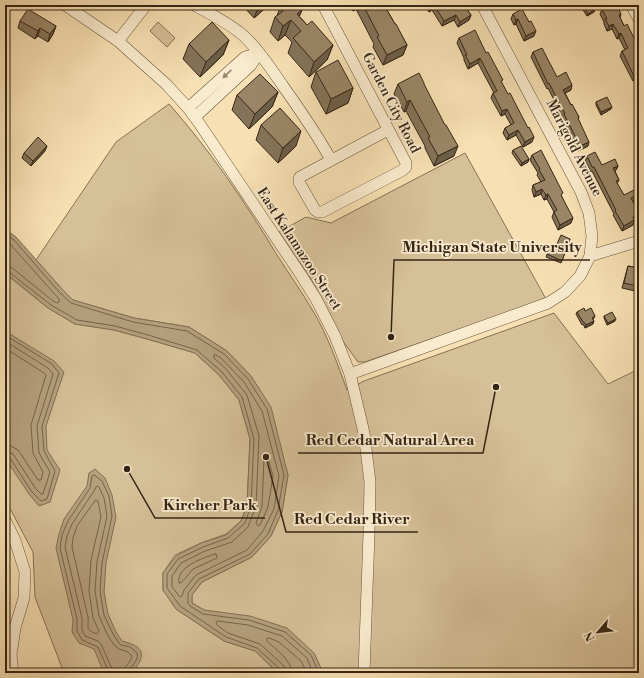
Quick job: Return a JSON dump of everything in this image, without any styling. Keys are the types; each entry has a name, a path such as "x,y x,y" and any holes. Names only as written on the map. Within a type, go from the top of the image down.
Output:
{"street":[{"name":"East Kalamazoo Street","path":"65,5 118,41 166,84 192,113 301,275 316,299 335,336 350,374 364,433 370,482 364,673"},
{"path":"118,41 146,5"},
{"path":"194,5 240,32 259,53 320,140 331,160 388,130"},
{"name":"Garden City Road","path":"323,5 406,163 406,168 360,193 322,212 318,212 315,210 299,182 299,179 300,177 331,160"},
{"name":"Marigold Avenue","path":"350,374 548,303 566,292 580,276 590,256 592,236 590,220 581,192 482,5"},
{"path":"632,5 639,19"},
{"path":"192,113 251,65 259,53"},
{"path":"590,256 639,241"},
{"path":"5,520 16,540 25,572 24,598 15,628 11,655 13,673"}],"shaded area":[{"path":"158,22 175,38 167,47 150,31"},
{"path":"169,104 199,140 226,177 309,304 328,340 347,390 364,381 554,313 608,384 639,369 639,673 323,673 314,653 223,613 204,610 192,603 192,595 202,582 252,557 271,536 282,512 288,475 251,376 227,351 189,327 134,318 73,300 36,260 116,142"},
{"path":"465,153 546,299 365,362 358,362 342,340 313,282 279,232 306,217 331,223"},
{"path":"7,275 48,308 75,324 114,330 195,353 219,375 239,400 250,439 247,505 241,521 226,534 175,555 163,573 163,590 176,609 224,641 255,651 278,673 64,673 35,597 33,552 5,499 5,278"}],"water":[{"path":"5,229 16,237 73,300 134,318 189,327 227,351 251,376 271,407 288,475 282,512 271,536 252,557 202,582 192,595 192,603 204,610 250,616 287,628 314,653 323,673 278,673 255,651 224,641 176,609 163,590 163,573 176,556 201,543 226,535 241,521 247,506 250,439 239,400 219,375 195,353 114,330 75,324 48,308 5,273"},
{"path":"5,331 54,361 64,372 46,426 47,450 60,470 50,502 39,506 29,494 5,458"},
{"path":"95,469 105,478 112,495 116,517 106,563 104,592 108,614 116,632 122,641 136,646 141,652 140,661 132,673 104,673 94,649 79,643 72,632 73,620 56,548 64,519 87,486 89,473"}],"building":[{"path":"283,5 298,5 302,10 297,14 307,25 312,21 333,45 314,62 293,38 301,31 291,20 283,26 275,17 283,11 280,7"},
{"path":"363,5 384,5 407,45 387,55 377,37 379,36"},
{"path":"434,5 464,5 471,15 460,22 456,15 444,21"},
{"path":"593,5 595,9 588,14 584,7"},
{"path":"609,5 617,5 621,14 619,15 624,26 627,24 639,48 639,74 634,76 622,51 628,48 621,33 619,34 613,24 609,26 605,19 607,19 602,9"},
{"path":"28,9 56,26 50,34 40,28 38,31 20,21"},
{"path":"522,9 536,31 526,36 518,19 516,20 513,14"},
{"path":"212,22 229,40 206,62 189,44"},
{"path":"475,30 486,53 488,52 503,80 501,81 508,94 510,93 534,137 525,142 518,130 509,135 505,128 514,123 507,109 502,111 493,93 497,91 480,58 470,64 465,55 467,55 459,38"},
{"path":"542,48 557,77 566,72 572,85 563,90 579,117 578,118 589,142 580,146 533,52"},
{"path":"338,60 353,88 331,99 316,72"},
{"path":"419,73 445,125 458,146 438,156 428,138 430,137 410,100 407,102 398,84"},
{"path":"260,74 278,92 255,114 237,95"},
{"path":"607,97 612,107 601,112 596,102"},
{"path":"280,108 301,131 283,148 261,125"},
{"path":"38,137 47,146 33,161 24,153"},
{"path":"521,146 529,159 522,163 513,150"},
{"path":"541,150 563,193 561,195 573,218 560,225 554,212 557,210 548,194 546,195 542,189 536,192 533,185 545,180 532,155"},
{"path":"5,152 9,156 5,161"},
{"path":"595,152 602,165 615,159 618,166 613,168 619,180 616,181 624,195 634,190 637,195 631,198 639,214 633,217 634,220 624,226 587,156"},
{"path":"561,235 570,239 562,261 547,254 551,244 556,246"},
{"path":"639,258 639,278 637,286 624,283 628,266 633,267 638,263 637,259"},
{"path":"584,308 585,311 591,308 595,316 592,318 594,321 586,325 577,312"},
{"path":"612,312 616,319 608,323 604,316"}],"place":[{"name":"Michigan State University","path":"391,337"},
{"name":"Red Cedar Natural Area","path":"496,387"},
{"name":"Red Cedar River","path":"266,457"},
{"name":"Kircher Park","path":"127,469"}]}
